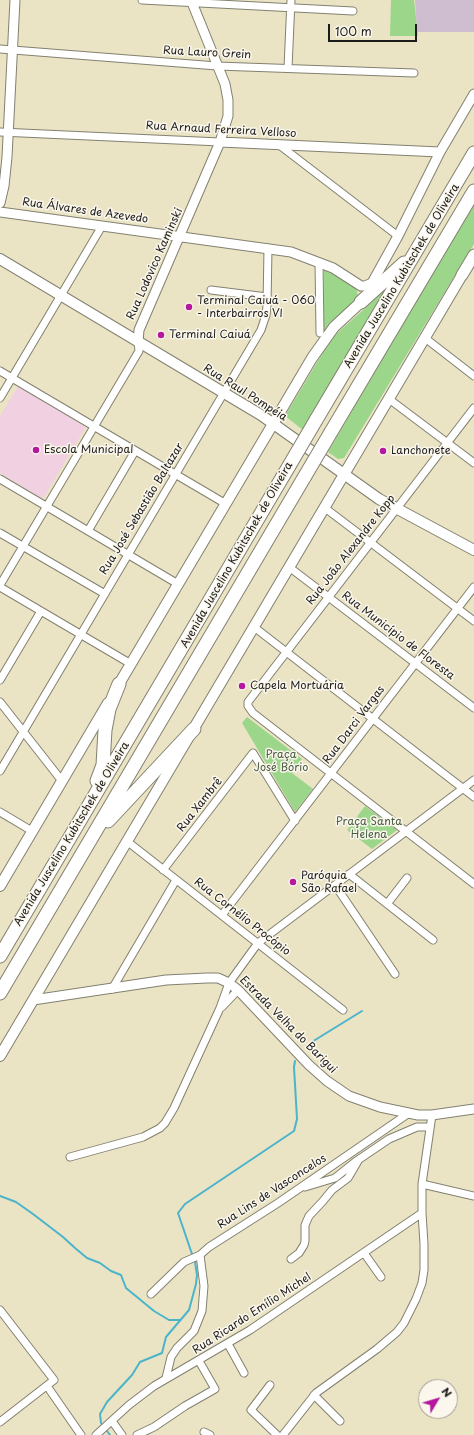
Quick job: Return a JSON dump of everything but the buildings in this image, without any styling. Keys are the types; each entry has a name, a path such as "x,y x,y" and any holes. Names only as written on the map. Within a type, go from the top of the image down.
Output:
{"highway":[{"name":"Avenida Juscelino Kubitschek de Oliveira","path":"0,956 474,153"},
{"name":"Avenida Juscelino Kubitschek de Oliveira","path":"88,845 474,191"},
{"path":"361,302 395,272 419,247"},
{"path":"83,816 103,765 106,718 108,709 119,684"},
{"path":"0,993 88,845 118,810 194,729"}],"main road":[{"path":"0,1056 474,255"},
{"name":"Rua Raul Pompéia","path":"0,259 273,424 372,495 474,550"},
{"path":"0,886 312,358 327,335 340,320 361,302"}],"street":[{"path":"0,203 5,173 4,132 15,0"},
{"path":"142,0 291,4 353,11"},
{"name":"Rua Lodovico Kaminski","path":"0,586 139,350 139,330 220,142 228,116 228,100 225,84 192,1"},
{"path":"288,68 291,4"},
{"name":"Rua Lauro Grein","path":"0,49 217,66 414,73"},
{"path":"278,144 398,236 440,152 474,94"},
{"name":"Rua Arnaud Ferreira Velloso","path":"4,132 440,152"},
{"name":"Rua Álvares de Azevedo","path":"0,212 292,252 338,270 361,286 366,286 372,283 398,236"},
{"path":"0,398 102,226"},
{"name":"Rua José Sebastião Baltazar","path":"0,771 261,330 266,315 268,248"},
{"path":"319,262 320,333"},
{"path":"211,290 267,297"},
{"path":"425,338 474,376"},
{"path":"0,371 226,504"},
{"path":"389,399 474,463"},
{"name":"Rua João Alexandre Kopp","path":"331,773 253,713 248,706 249,699 474,408"},
{"path":"88,531 135,451"},
{"path":"0,479 178,584"},
{"path":"325,508 474,621"},
{"path":"0,533 105,594"},
{"name":"Rua Município de Floresta","path":"289,568 474,708"},
{"path":"0,586 131,664"},
{"name":"Rua Darci Vargas","path":"222,915 474,587"},
{"path":"0,680 41,611"},
{"path":"254,628 474,797"},
{"path":"0,702 62,781"},
{"name":"Rua Xambrê","path":"163,870 253,754 294,821"},
{"path":"331,773 474,884"},
{"path":"70,1158 143,1137 160,1128 165,1123 174,1108 220,1008 229,983 258,943 474,780"},
{"path":"0,812 32,831"},
{"name":"Rua Cornélio Procópio","path":"128,842 343,1010"},
{"path":"349,874 433,940"},
{"path":"387,904 407,878"},
{"path":"112,989 176,880"},
{"path":"335,885 395,974"},
{"name":"Estrada Velha do Barigui","path":"33,1000 166,980 218,978 229,983 250,1001 318,1074 334,1087 354,1098 367,1104 409,1114 432,1115 474,1109"},
{"path":"220,1008 238,990"},
{"name":"Rua Lins de Vasconcelos","path":"151,1294 184,1262 200,1255 209,1247 301,1188 409,1114"},
{"path":"283,1435 314,1395 388,1341 404,1323 418,1294 422,1283 424,1270 422,1184 432,1115"},
{"path":"301,1188 332,1180 359,1159 389,1139 417,1127 430,1127"},
{"path":"291,1259 299,1253 304,1245 305,1225 309,1216 324,1201 332,1190 348,1178 359,1159"},
{"path":"422,1184 474,1196"},
{"name":"Rua Ricardo Emílio Michel","path":"96,1435 141,1396 166,1378 228,1344 422,1213"},
{"path":"364,1253 381,1277"},
{"path":"166,1378 171,1357 177,1348 194,1331 202,1311 204,1286 200,1255"},
{"path":"0,1310 54,1380 0,1422"},
{"path":"228,1344 244,1374"},
{"path":"137,1435 154,1427 215,1388 199,1361"},
{"path":"47,1386 81,1435"},
{"path":"270,1386 251,1410 277,1435"},
{"path":"314,1395 340,1421"},
{"path":"107,1425 122,1435"}],"shaded area":[{"path":"415,0 474,0 474,32 417,32"},
{"name":"Escola Municipal","path":"18,386 86,427 43,499 0,473 0,416"}],"green space":[{"path":"391,0 414,0 418,36 390,36"},
{"path":"474,205 474,244 344,458 338,459 328,452"},
{"path":"324,267 356,287 358,296 355,302 324,332"},
{"path":"389,285 303,430 285,416 322,354 336,334"},
{"name":"Praça José Bório","path":"247,717 302,759 292,773 313,789 295,812 242,723"},
{"name":"Praça Santa Helena","path":"365,806 397,830 372,849 347,830"}],"waterway":[{"path":"306,1048 315,1040 362,1011"},
{"path":"192,1254 178,1213 185,1204 294,1131 297,1119 294,1067 295,1061"},
{"path":"0,1196 16,1202 33,1214 87,1258 100,1263 111,1271 121,1275 126,1288 154,1311 169,1320 180,1320"},
{"path":"110,1435 101,1423 100,1414 107,1402 132,1375 140,1362 162,1353 166,1337 189,1310 196,1284 197,1275 195,1262"}],"place":[{"name":"Terminal Caiuá - 060 - Interbairros VI","path":"189,307"},
{"name":"Terminal Caiuá","path":"161,335"},
{"name":"Escola Municipal","path":"36,450"},
{"name":"Lanchonete","path":"383,451"},
{"name":"Capela Mortuária","path":"242,686"},
{"name":"Paróquia São Rafael","path":"293,882"}]}
